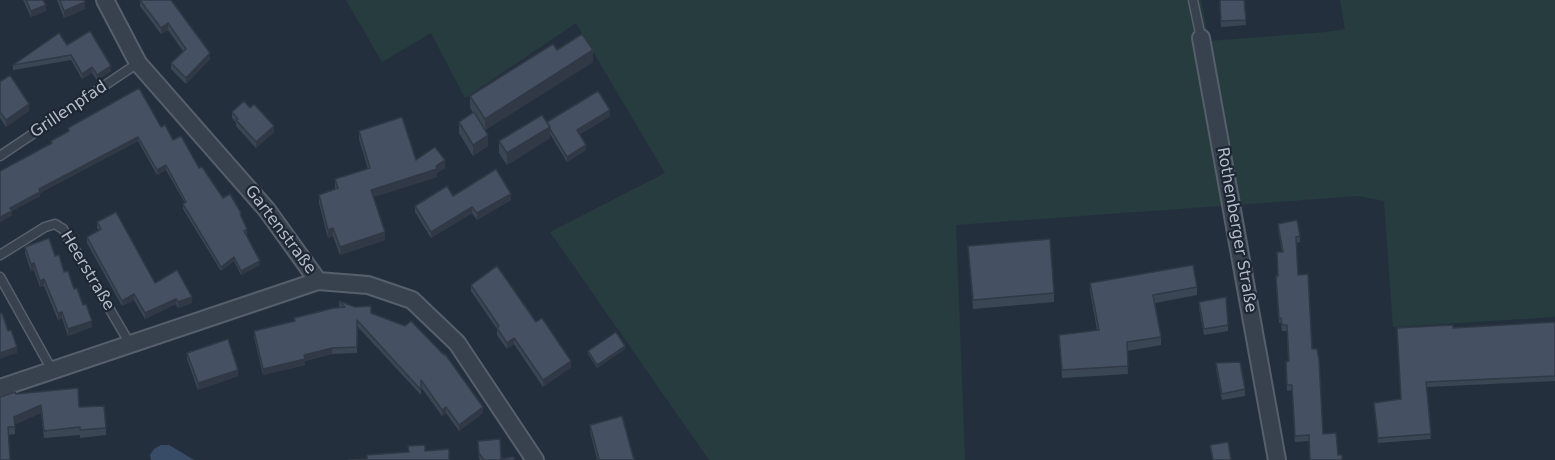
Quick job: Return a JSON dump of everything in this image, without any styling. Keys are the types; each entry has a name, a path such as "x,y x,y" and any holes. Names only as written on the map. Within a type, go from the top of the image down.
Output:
{"street":[{"name":"Gartenstraße","path":"105,0 138,63 267,210 318,280 368,285 412,300 457,343 535,460"},
{"name":"Rothenberger Straße","path":"1201,38 1277,460"},
{"path":"0,388 318,280"}],"lane":[{"name":"Rothenberger Straße","path":"1193,0 1201,38"},
{"name":"Grillenpfad","path":"0,156 138,63"},
{"name":"Heerstraße","path":"0,255 45,227 55,224 63,229 130,344"},
{"path":"0,277 52,370"}],"green space":[{"path":"346,0 1201,0 1209,41 1345,29 1340,0 1555,0 1555,317 1393,327 1384,201 1359,196 956,225 965,460 709,460 550,232 665,173 576,23 465,98 431,33 382,62"}],"water":[{"path":"161,445 169,445 194,460 151,460 150,455 154,449"}],"building":[{"path":"26,0 43,0 46,5 31,11"},
{"path":"60,0 84,0 85,2 64,11"},
{"path":"140,0 171,0 210,53 186,78 171,63 186,49 168,23 161,28"},
{"path":"1220,0 1244,0 1246,20 1221,21"},
{"path":"90,31 111,66 97,75 92,67 82,74 71,55 13,65 59,33 67,45"},
{"path":"582,34 593,50 485,119 470,96 553,44 557,50"},
{"path":"10,75 29,104 6,120 0,112 0,82"},
{"path":"139,88 161,127 165,125 173,140 181,136 199,168 202,167 223,198 230,194 241,213 247,229 244,231 260,261 241,271 234,257 221,267 183,204 186,202 166,165 157,170 138,137 39,189 40,192 10,208 12,211 0,217 0,171 52,143 51,141 69,131 68,128"},
{"path":"598,91 610,110 577,130 586,145 567,157 547,122"},
{"path":"244,101 250,108 254,104 274,126 256,142 236,120 238,119 232,112"},
{"path":"474,112 488,135 473,145 459,122"},
{"path":"542,115 550,127 507,153 499,141"},
{"path":"402,117 416,160 435,147 445,160 436,166 437,169 371,190 385,232 340,247 333,228 328,230 319,195 338,188 335,179 370,168 359,131"},
{"path":"496,169 511,194 477,213 472,207 431,232 415,206 447,186 453,196"},
{"path":"116,212 155,283 177,270 192,297 178,302 176,299 145,313 134,294 122,301 87,237 101,229 97,222"},
{"path":"1297,220 1300,236 1296,237 1298,275 1308,274 1312,349 1317,349 1319,360 1323,434 1336,433 1338,455 1342,455 1342,460 1310,460 1309,435 1295,436 1292,385 1287,385 1286,362 1289,361 1287,325 1282,325 1281,318 1279,318 1276,276 1278,276 1277,252 1283,252 1278,224"},
{"path":"49,238 55,256 59,255 64,272 68,271 74,289 77,288 83,305 86,304 92,321 68,329 62,312 58,313 44,279 40,281 34,263 31,264 25,247"},
{"path":"1050,239 1054,293 973,300 968,246"},
{"path":"1193,265 1197,287 1153,295 1161,337 1127,342 1128,366 1062,370 1059,335 1099,330 1090,283"},
{"path":"497,266 536,322 542,318 571,361 543,380 514,338 507,343 497,328 499,326 471,285"},
{"path":"1226,297 1228,325 1204,329 1199,302"},
{"path":"339,301 355,307 371,306 371,313 405,326 411,321 445,354 483,407 459,425 446,407 442,410 421,380 421,390 357,320 357,347 332,348 304,355 305,359 263,369 254,331 295,321 294,318 345,307"},
{"path":"2,313 17,347 0,353 0,314"},
{"path":"1555,322 1555,376 1426,382 1431,434 1378,438 1374,403 1401,399 1397,328 1453,325 1453,328"},
{"path":"616,332 625,346 597,365 588,351"},
{"path":"228,339 238,370 198,383 187,353"},
{"path":"1240,362 1245,389 1222,394 1216,363"},
{"path":"78,388 79,407 104,406 106,428 80,430 80,427 44,431 41,405 14,417 15,427 8,427 10,460 0,460 0,397 15,392 16,394"},
{"path":"622,416 634,460 596,460 599,459 590,425"},
{"path":"500,439 501,459 514,457 514,460 484,460 479,453 478,441"},
{"path":"1228,442 1231,460 1213,460 1210,445"},
{"path":"425,445 425,451 449,449 449,460 349,460 367,459 367,455 409,452 408,446"}]}
